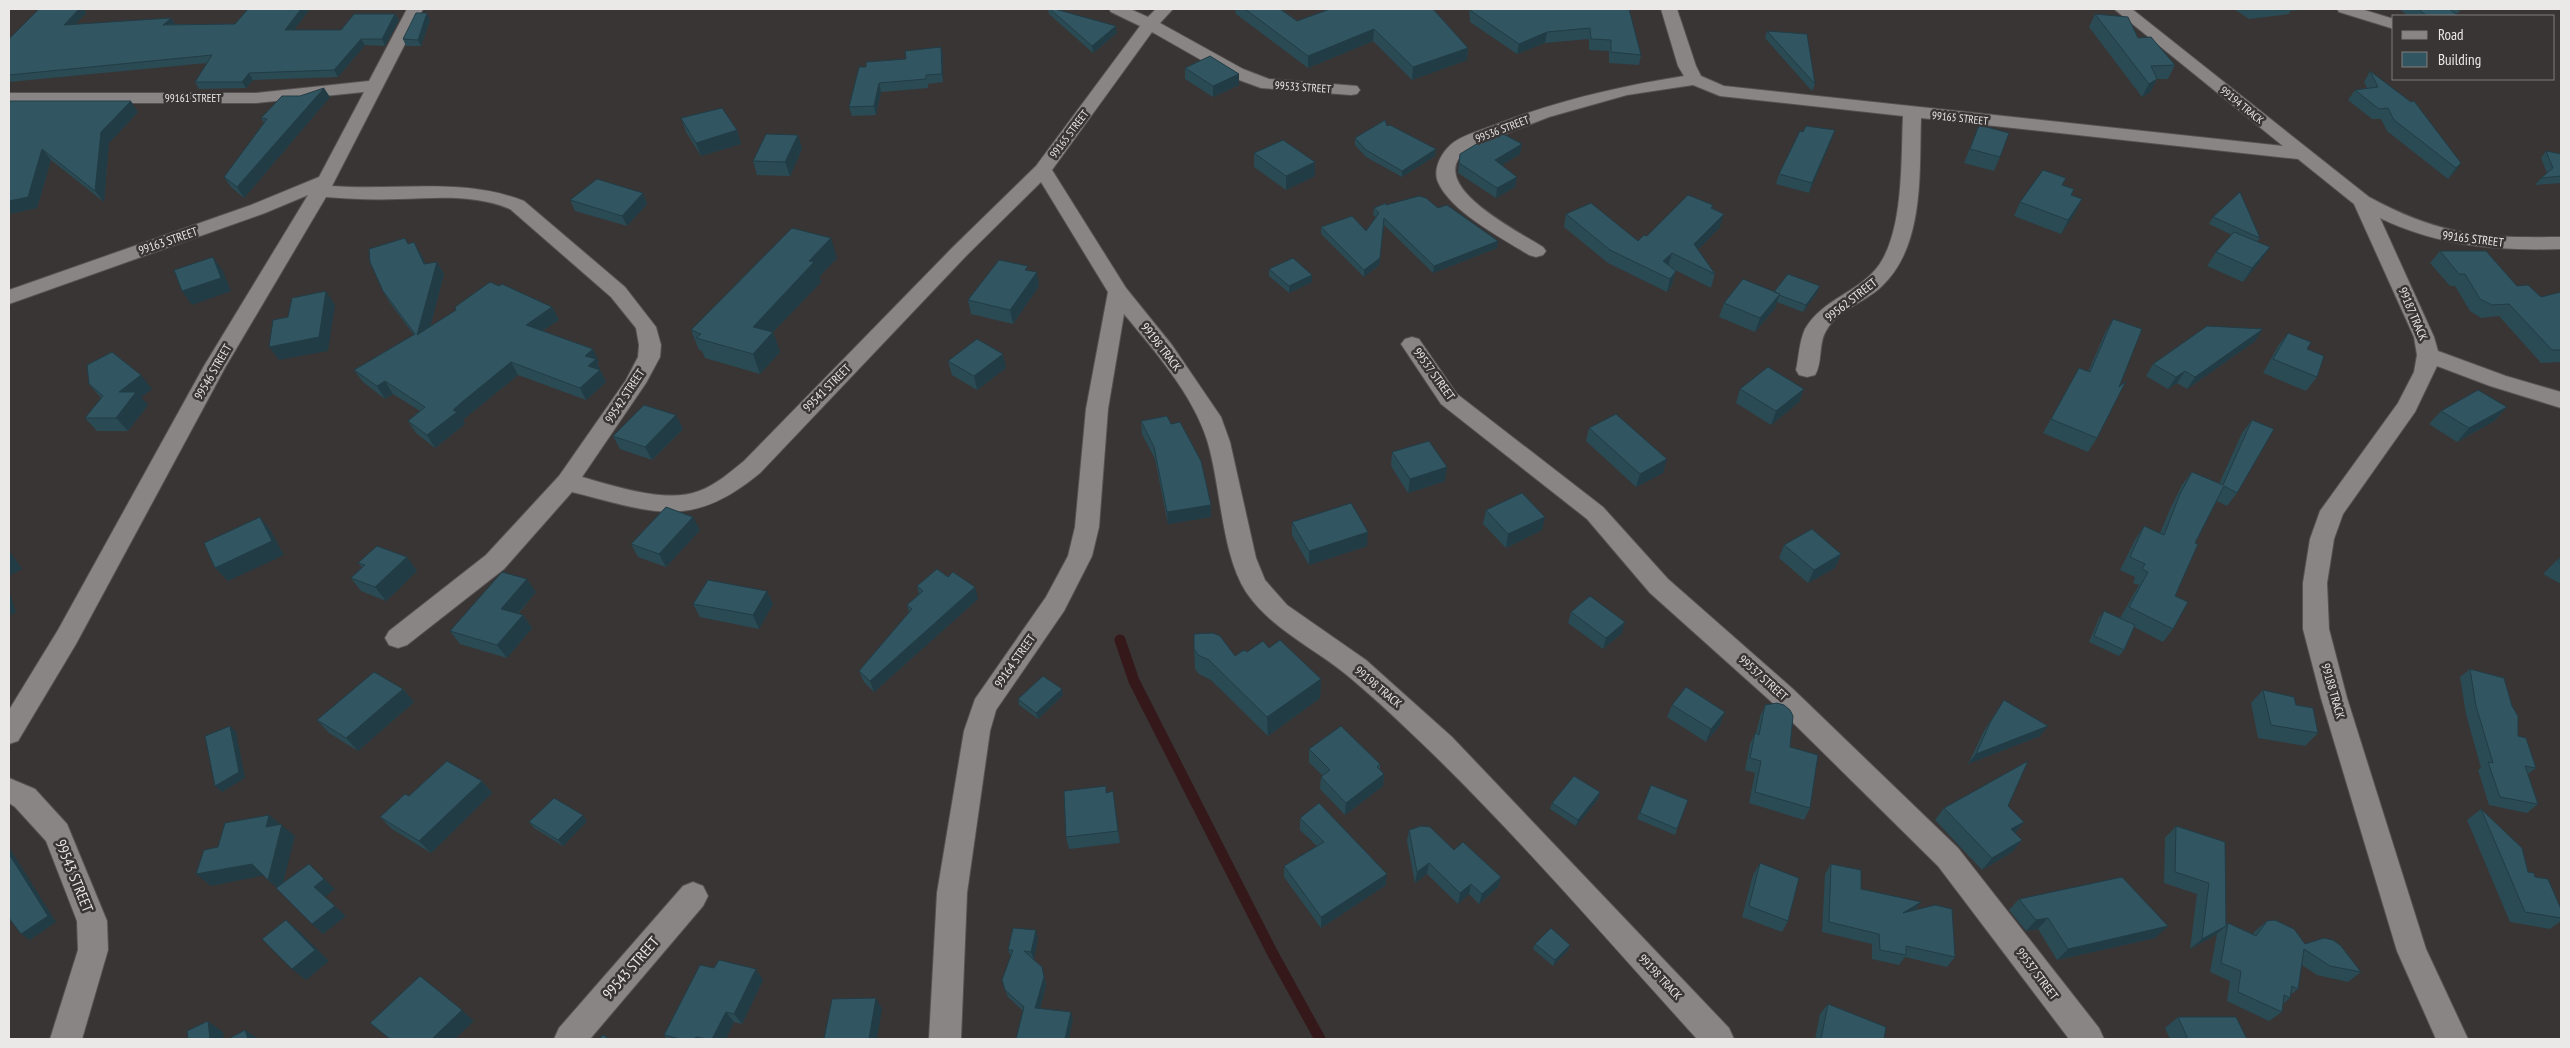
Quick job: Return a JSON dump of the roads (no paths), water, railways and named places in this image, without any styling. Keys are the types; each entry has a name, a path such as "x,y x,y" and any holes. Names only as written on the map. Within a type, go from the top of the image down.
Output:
{"street":[{"name":"99546 STREET","path":"9,733 67,637 215,366 323,186 415,9"},
{"name":"99533 STREET","path":"1117,9 1150,24 1237,73 1267,84 1351,90"},
{"name":"99165 STREET","path":"1118,292 1043,170 1150,24 1165,9"},
{"path":"1670,9 1687,66 1695,79"},
{"name":"99194 TRACK","path":"2122,9 2362,201"},
{"path":"2345,9 2392,23"},
{"name":"99165 STREET","path":"1695,79 1720,91 1749,95 2302,154"},
{"name":"99536 STREET","path":"1536,251 1498,227 1455,193 1448,183 1446,172 1447,162 1456,150 1520,122 1586,102 1627,90 1695,79"},
{"name":"99161 STREET","path":"9,98 256,98 376,85"},
{"name":"99562 STREET","path":"1807,370 1816,330 1829,314 1877,281 1894,254 1902,232 1912,113"},
{"name":"99541 STREET","path":"567,482 633,498 676,503 697,501 716,493 752,467 960,251 1043,170"},
{"name":"99163 STREET","path":"9,297 323,186"},
{"name":"99542 STREET","path":"323,186 386,194 474,193 506,200 518,206 618,292 646,327 650,345 649,357 635,383 567,482 495,562 398,638"},
{"name":"99165 STREET","path":"2362,201 2405,224 2456,239 2526,244 2561,243"},
{"name":"99187 TRACK","path":"2362,201 2424,337 2428,355 2498,381 2561,400"},
{"name":"99164 STREET","path":"945,1039 952,893 977,731 984,707 1009,668 1055,604 1080,556 1087,527 1097,409 1118,292"},
{"name":"99198 TRACK","path":"1118,292 1165,350 1210,417 1219,442 1244,558 1255,585 1278,612 1357,668 1442,745 1529,835 1718,1039"},
{"name":"99537 STREET","path":"1412,344 1449,399 1490,434 1595,513 1659,586 1784,697 1948,857 2088,1039"},
{"name":"99188 TRACK","path":"2428,355 2424,372 2407,407 2332,511 2322,539 2315,582 2316,630 2340,717 2412,951 2452,1039"},
{"name":"99543 STREET","path":"9,790 25,798 57,833 92,921 93,950 66,1039"},
{"name":"99543 STREET","path":"570,1039 693,896"}],"waterway":[{"path":"1120,640 1134,681 1273,954 1320,1039"}]}
